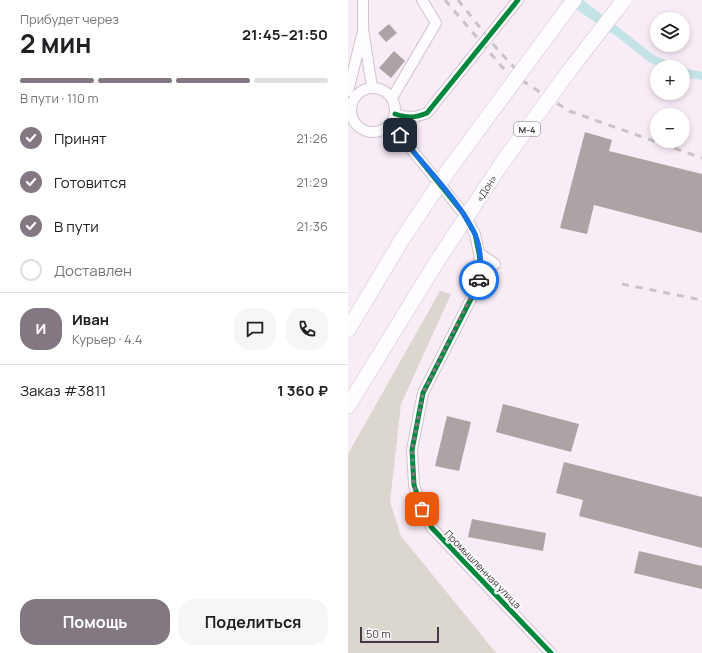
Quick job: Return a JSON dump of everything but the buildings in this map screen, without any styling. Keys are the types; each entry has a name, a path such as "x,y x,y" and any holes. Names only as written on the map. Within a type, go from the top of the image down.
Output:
{"highway":[{"path":"348,330 401,241 450,168 574,0"},
{"name":"«Дон»","path":"348,406 436,263 502,163 568,71 624,0"}],"street":[{"path":"363,0 363,29 372,87"},
{"path":"392,98 436,23 422,0"},
{"path":"395,114 410,118 418,117 427,113 518,0"},
{"path":"348,92 363,29"},
{"path":"372,87 383,90 392,98 395,114 391,124 382,131 365,131 355,124 349,115 356,95 361,91 372,87"},
{"name":"Промышленная улица","path":"391,124 463,213 474,234 480,253 481,270 478,285 423,393 412,450 414,486 422,509 432,528 551,653"},
{"path":"480,253 495,264"}],"shaded area":[{"path":"440,291 451,294 401,404 390,502 401,536 496,653 348,653 348,454"}],"water":[{"path":"562,0 583,0 654,55 665,60 650,60 650,62 616,36"},
{"path":"690,69 702,72 702,80 690,78"}],"railway":[{"path":"445,0 503,68 569,111 702,158"},
{"path":"458,0 498,50 524,78"},
{"path":"622,284 702,300"}],"cycle path":[{"path":"395,114 411,117 427,113 518,0"},
{"path":"391,124 463,213 475,234 481,269 478,285 423,393 412,450 414,485 422,509 432,528 551,653"}],"way so far":[{"path":"422,509 414,486 412,450 423,393 478,285 479,280"}],"route":[{"path":"400,135 463,213 474,234 480,253 481,270 479,280"}]}
